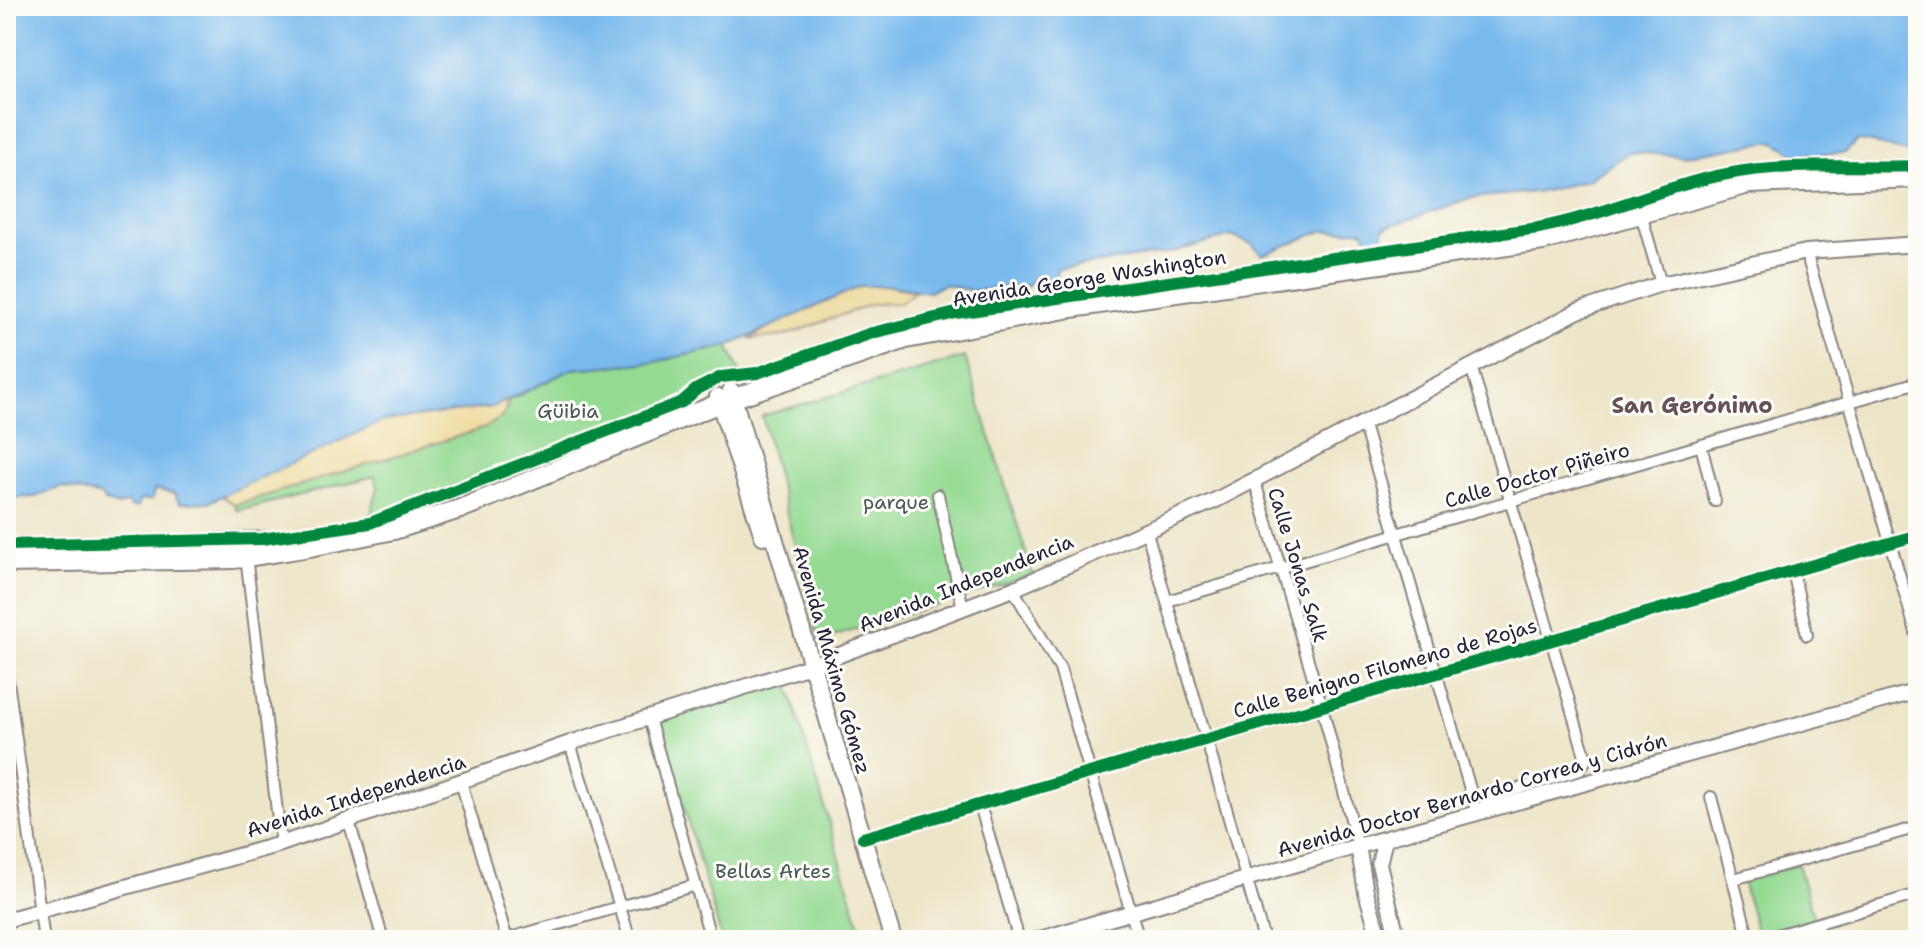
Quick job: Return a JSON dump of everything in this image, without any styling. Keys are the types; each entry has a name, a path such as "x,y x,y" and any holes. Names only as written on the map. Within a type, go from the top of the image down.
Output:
{"highway":[{"name":"Avenida George Washington","path":"6,563 245,551 394,530 460,509 845,347 926,323 983,312 1561,228 1683,190 1758,174 1918,171"},
{"name":"Avenida George Washington","path":"726,397 841,359 972,324 1543,241 1749,184 1918,178"},
{"name":"Avenida George Washington","path":"6,551 245,551"}],"main road":[{"name":"Avenida Independencia","path":"6,920 281,844 570,743 808,666 1013,589 1254,479 1578,311 1661,284 1806,252 1918,244"},
{"name":"Avenida Máximo Gómez","path":"726,397 893,940"},
{"name":"Avenida Máximo Gómez","path":"808,666 883,940"},
{"name":"Avenida Doctor Bernardo Correa y Cidrón","path":"1037,940 1358,846 1918,691"},
{"path":"1385,839 1379,864 1398,940"},
{"path":"1358,846 1366,892 1380,940"}],"street":[{"path":"1641,214 1661,284"},
{"path":"1806,252 1918,639"},
{"path":"1471,366 1586,759 1585,765 1571,773 1489,798 1479,813"},
{"name":"Calle Doctor Piñeiro","path":"1167,601 1918,382"},
{"path":"1363,422 1479,813"},
{"path":"1701,445 1715,501"},
{"name":"Calle Jonas Salk","path":"1254,479 1322,707 1358,846"},
{"path":"938,495 963,608"},
{"path":"1146,529 1264,940"},
{"name":"Calle Benigno Filomeno de Rojas","path":"863,838 1918,535"},
{"path":"245,551 281,844"},
{"path":"1793,571 1807,635"},
{"path":"1013,589 1060,669 1139,940"},
{"path":"6,667 12,739 44,940"},
{"path":"649,718 711,940"},
{"path":"570,743 630,940"},
{"path":"461,782 505,940 696,885"},
{"path":"1711,797 1749,940"},
{"path":"980,805 1019,940"},
{"path":"349,821 383,940"},
{"path":"1734,879 1918,827"},
{"path":"1760,940 1918,894"}],"green space":[{"name":"Güibia","path":"728,346 741,375 699,392 698,401 368,526 378,487 375,476 237,511 235,505 485,428 507,409 508,401 572,369 654,362"},
{"name":"parque","path":"965,357 1033,575 819,641 762,416"},
{"name":"Bellas Artes","path":"788,684 864,940 722,940 659,721"},
{"path":"1798,864 1814,919 1758,936 1742,881"}],"sand":[{"path":"861,286 891,286 915,291 900,303 872,304 784,336 749,339 796,313"},
{"path":"508,401 503,416 485,428 235,505 220,495 383,421 492,407"}],"water":[{"path":"6,6 1918,6 1918,148 1914,153 1857,141 1845,153 1797,155 1773,141 1683,156 1630,152 1588,180 1545,191 1470,198 1383,228 1383,241 1369,240 1363,230 1322,231 1262,255 1252,244 1231,236 1172,252 1057,269 1055,280 1033,279 1027,286 972,291 944,284 929,292 891,286 861,286 728,346 654,362 572,369 492,407 383,421 209,502 179,503 175,494 155,489 152,500 140,500 138,507 130,507 128,502 118,506 104,501 101,496 61,487 35,497 6,498"}],"cycle path":[{"path":"6,545 262,539 370,523 682,402 697,389 721,377 757,373 872,333 956,313 1538,228 1703,179 1750,170 1918,166"},
{"path":"863,838 1918,535"}],"district":[{"name":"San Gerónimo","path":"1692,405"}]}
